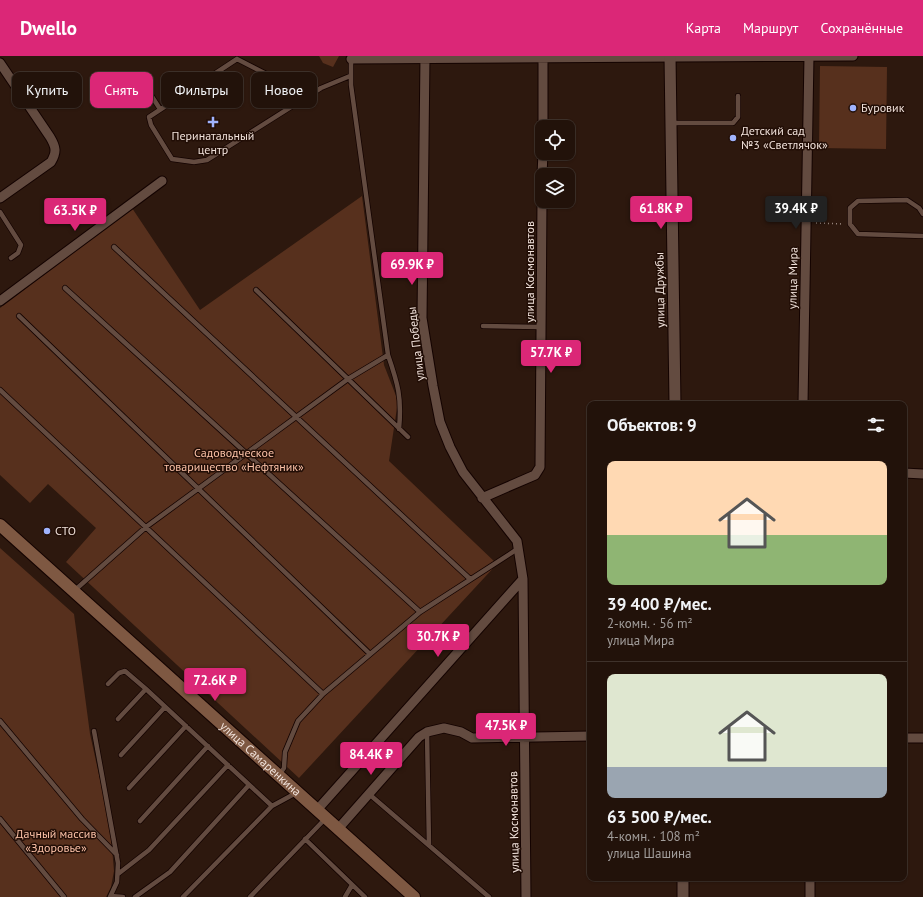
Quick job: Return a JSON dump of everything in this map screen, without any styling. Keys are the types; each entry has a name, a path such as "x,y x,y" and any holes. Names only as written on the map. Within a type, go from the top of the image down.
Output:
{"main road":[{"name":"улица Самаренкина","path":"0,525 414,897"}],"street":[{"name":"улица Мира","path":"803,401 809,56"},
{"path":"351,59 424,57 853,56"},
{"name":"улица Победы","path":"424,57 422,318 433,386 440,422 450,447 463,472 482,498 513,534 519,548"},
{"path":"543,57 543,120"},
{"name":"улица Дружбы","path":"670,57 675,401"},
{"path":"0,64 50,137 56,150 51,162 0,198"},
{"path":"0,301 162,181"},
{"name":"улица Космонавтов","path":"482,498 531,477 538,472 540,467 542,208"},
{"path":"907,472 923,474"},
{"name":"улица Космонавтов","path":"519,548 523,579 526,897"},
{"path":"321,814 523,579"},
{"path":"338,829 419,737 427,732 444,728 461,732 472,738 587,736"},
{"path":"907,738 923,738"},
{"path":"683,881 683,897"},
{"path":"810,881 810,897"}],"lane":[{"path":"264,72 237,58 152,114 149,121 172,159 194,162 207,160 290,108"},
{"path":"351,59 350,76 388,355 400,392 401,407 399,429"},
{"path":"317,91 350,76"},
{"path":"671,123 733,123 738,117 738,96"},
{"path":"153,98 160,109"},
{"path":"923,214 914,204 907,200 863,200 858,201 850,208 850,224 858,234 923,236"},
{"path":"0,212 21,245 18,253 11,258"},
{"path":"114,247 470,580"},
{"path":"65,288 420,612"},
{"path":"256,290 408,437"},
{"path":"19,316 370,654"},
{"path":"483,326 541,327"},
{"path":"74,591 146,527 348,379 388,355"},
{"path":"0,390 324,694"},
{"path":"278,775 284,768 284,752 298,721 324,694 420,612 519,548"},
{"path":"108,684 119,673 125,672 146,689 272,806"},
{"path":"118,719 146,689"},
{"path":"121,756 165,707"},
{"path":"0,721 78,814 117,855"},
{"path":"129,788 186,726"},
{"path":"94,731 117,855 118,874 111,896 122,897"},
{"path":"427,732 429,845"},
{"path":"140,821 208,746"},
{"path":"118,874 149,850 228,765"},
{"path":"135,897 170,872 250,785"},
{"path":"183,897 272,806 298,793"},
{"path":"369,794 488,897"},
{"path":"250,897 305,839 321,814"},
{"path":"0,819 64,897"},
{"path":"305,839 365,897"},
{"path":"345,897 352,885"}],"path":[{"path":"806,222 850,224"}],"green space":[{"path":"319,56 339,56 333,67 323,63"},
{"name":"Буровик","path":"820,66 887,67 886,149 819,148"},
{"name":"Садоводческое товарищество «Нефтяник»","path":"362,196 384,365 398,401 389,461 497,564 299,778 66,562 96,528 48,484 30,503 0,475 0,308 132,208 200,310"},
{"name":"Дачный массив «Здоровье»","path":"0,548 74,614 90,734 110,825 114,871 111,887 106,897 0,897"}],"place":[{"name":"Буровик","path":"853,108"},
{"name":"Перинатальный центр","path":"213,122"},
{"name":"Детский сад №3 «Светлячок»","path":"733,138"},
{"name":"СТО","path":"47,531"}]}
